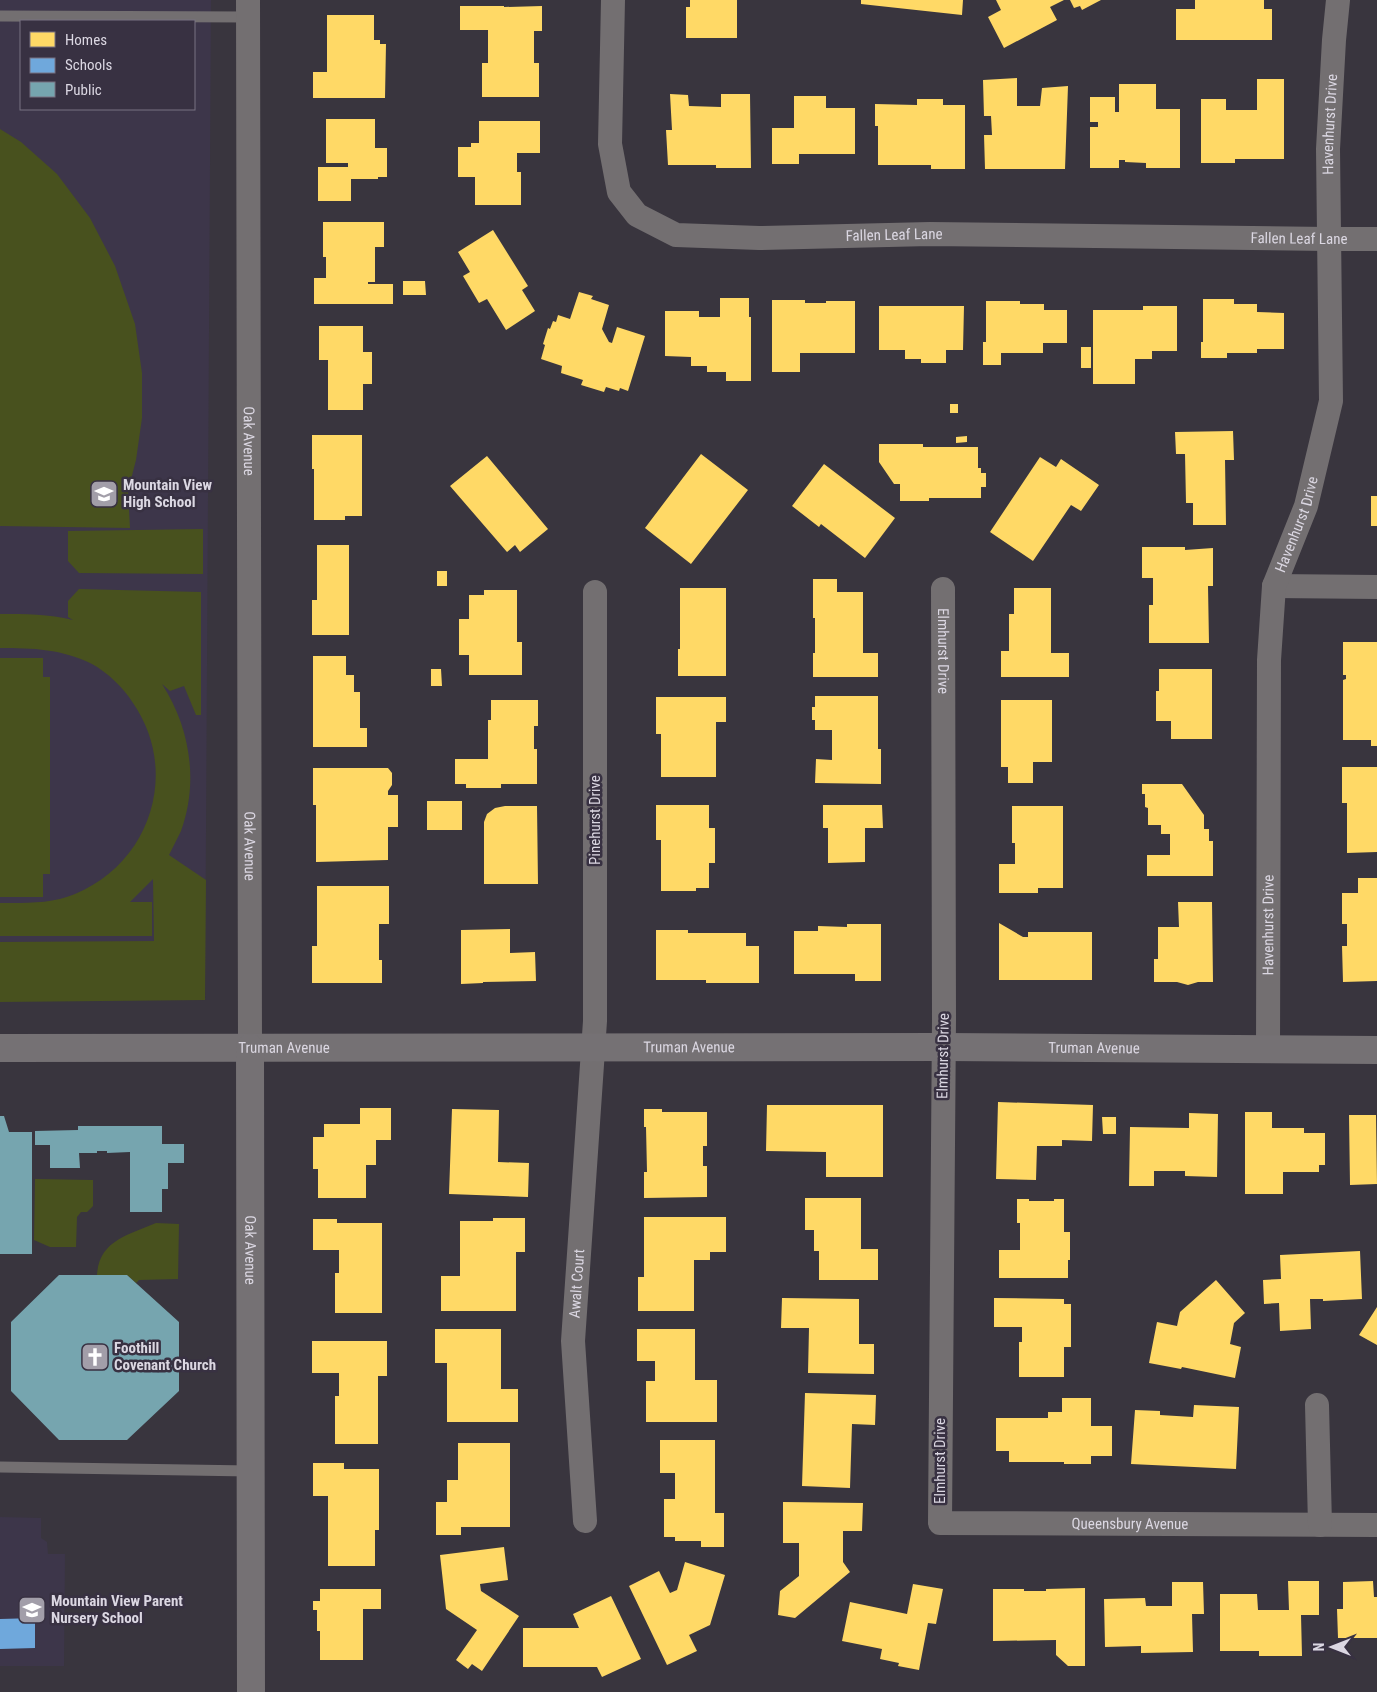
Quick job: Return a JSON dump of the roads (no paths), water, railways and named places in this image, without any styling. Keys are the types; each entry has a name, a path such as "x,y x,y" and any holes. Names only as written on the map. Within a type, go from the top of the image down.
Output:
{"street":[{"name":"Fallen Leaf Lane","path":"613,0 610,144 619,192 636,215 676,235 759,238 930,234 1377,238"},
{"name":"Havenhurst Drive","path":"1268,1050 1269,660 1274,586 1306,506 1331,401 1328,150 1338,0"},
{"name":"Oak Avenue","path":"248,8 251,1692"},
{"path":"1274,586 1377,587"},
{"name":"Elmhurst Drive","path":"940,1523 944,1047 943,589"},
{"name":"Pinehurst Drive","path":"592,1048 594,1021 594,592"},
{"name":"Truman Avenue","path":"0,1048 944,1047 1377,1050"},
{"name":"Awalt Court","path":"585,1522 573,1341 592,1048"},
{"path":"1317,1405 1320,1525"},
{"name":"Queensbury Avenue","path":"940,1523 1377,1525"}],"lane":[{"path":"0,16 248,8"},
{"path":"0,1467 250,1471"}],"place":[{"name":"Mountain View High School","path":"104,494"},
{"name":"Foothill Covenant Church","path":"95,1357"},
{"name":"Mountain View Parent Nursery School","path":"32,1610"}]}
